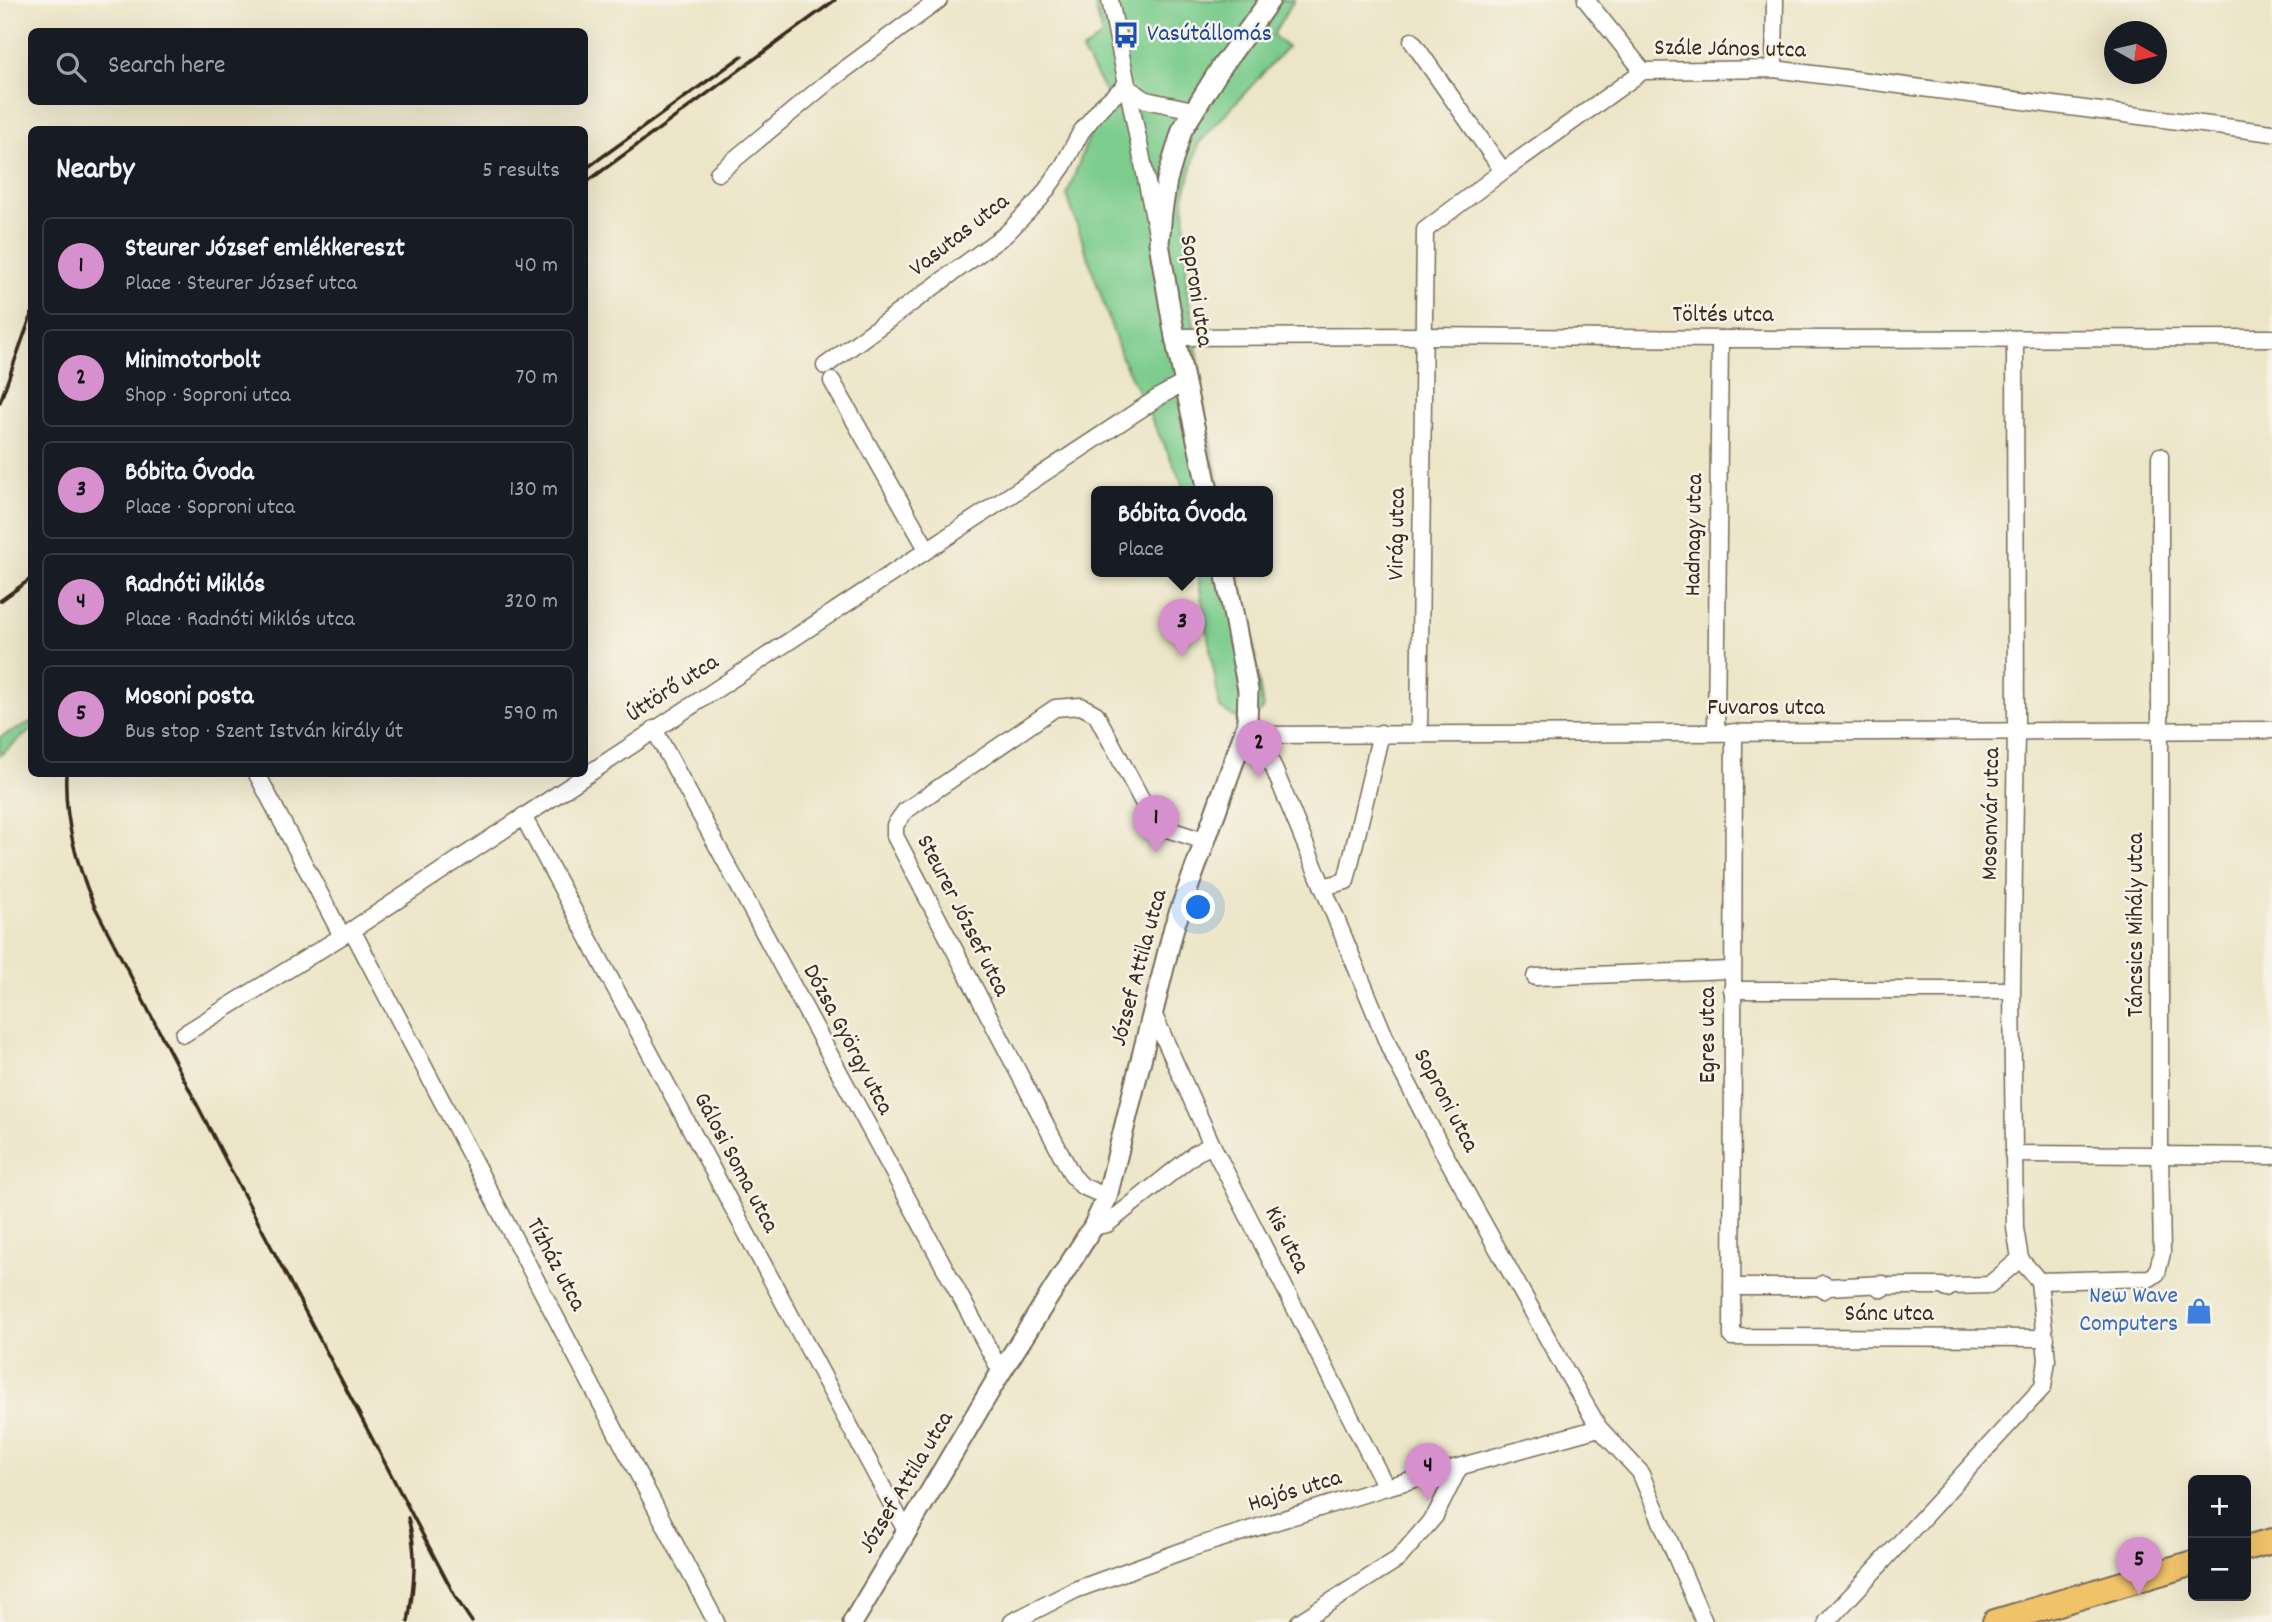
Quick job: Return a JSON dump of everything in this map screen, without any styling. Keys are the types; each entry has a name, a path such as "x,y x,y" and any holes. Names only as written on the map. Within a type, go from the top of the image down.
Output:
{"main road":[{"path":"2251,1547 2272,1541"},
{"path":"1995,1622 2188,1564"}],"street":[{"path":"719,173 829,81 939,0"},
{"path":"1110,0 1125,86 1159,243"},
{"name":"Soproni utca","path":"1207,486 1175,337 1159,243 1165,191 1182,130 1193,110 1270,0"},
{"path":"1586,0 1643,71"},
{"path":"1774,69 1775,0"},
{"path":"1412,41 1503,171"},
{"name":"Szále János utca","path":"1423,336 1425,230 1643,71 1774,69 2272,133"},
{"path":"1125,86 1146,100 1193,110"},
{"name":"Vasutas utca","path":"926,549 828,373 1006,233 1040,199 1063,166 1081,132 1102,106 1125,86"},
{"name":"Töltés utca","path":"1175,337 1423,336 1720,340 2272,338"},
{"name":"Virág utca","path":"1419,732 1423,336"},
{"name":"Mosonvár utca","path":"2015,339 2016,731 2012,990 2015,1228 2020,1259"},
{"name":"Hadnagy utca","path":"1716,731 1720,340"},
{"name":"Úttörő utca","path":"588,773 926,549 1186,382"},
{"name":"Táncsics Mihály utca","path":"2039,1281 2150,1278 2157,1273 2162,1253 2160,456"},
{"name":"Soproni utca","path":"1226,577 1253,730 1396,1060 1535,1318 1599,1428 1640,1472 1704,1622"},
{"name":"Steurer József utca","path":"1107,1197 1082,1186 1072,1175 895,836 895,825 905,811 1055,708 1081,706 1096,714 1153,821 1170,830 1204,841"},
{"name":"Dózsa György utca","path":"654,729 1001,1372"},
{"name":"Fuvaros utca","path":"1253,730 1381,733 2272,730"},
{"name":"József Attila utca","path":"853,1622 1001,1372 1093,1227 1107,1197 1174,927 1204,841 1253,730"},
{"name":"Egres utca","path":"1732,1337 1731,970 1734,732"},
{"path":"1323,887 1346,881 1381,733"},
{"name":"Tízház utca","path":"259,777 347,933 716,1622"},
{"name":"Úttörő utca","path":"184,1034 347,933 582,777"},
{"name":"Gálosi Soma utca","path":"523,816 906,1531"},
{"path":"1535,977 1731,970"},
{"path":"1732,990 2012,990"},
{"name":"Kis utca","path":"1152,1011 1212,1145 1386,1487"},
{"name":"József Attila utca","path":"1093,1227 1107,1224 1196,1153 1212,1145"},
{"path":"2013,1154 2272,1156"},
{"path":"1732,1287 1989,1285 2020,1259 2039,1281 2048,1360 2043,1387 1827,1622"},
{"name":"Sánc utca","path":"1732,1337 2046,1338"},
{"name":"Hajós utca","path":"1012,1622 1075,1590 1188,1549 1386,1487 1599,1428"},
{"path":"1299,1622 1398,1559 1435,1516 1460,1468"}],"green space":[{"path":"1094,0 1294,0 1273,35 1287,47 1198,144 1184,197 1187,292 1194,325 1206,422 1219,486 1182,486 1122,358 1067,195 1091,131 1115,109 1082,51 1102,36"},
{"path":"1198,577 1239,577 1253,643 1263,709 1247,725 1220,708"},
{"path":"28,723 28,732 0,755 0,737"}],"railway":[{"path":"588,181 835,0"},
{"path":"588,167 742,56"},
{"path":"0,402 28,324"},
{"path":"0,601 28,581"},
{"path":"66,777 72,841 94,905 456,1598 472,1622"},
{"path":"408,1518 414,1570 408,1622"}],"place":[{"name":"Vasútállomás","path":"1126,35"},
{"name":"Bóbita Óvoda","path":"1182,657"},
{"name":"Minimotorbolt","path":"1259,778"},
{"name":"Steurer József emlékkereszt","path":"1156,853"},
{"name":"New Wave Computers","path":"2199,1311"},
{"name":"Radnóti Miklós","path":"1428,1501"},
{"name":"Mosoni posta","path":"2139,1595"}]}
